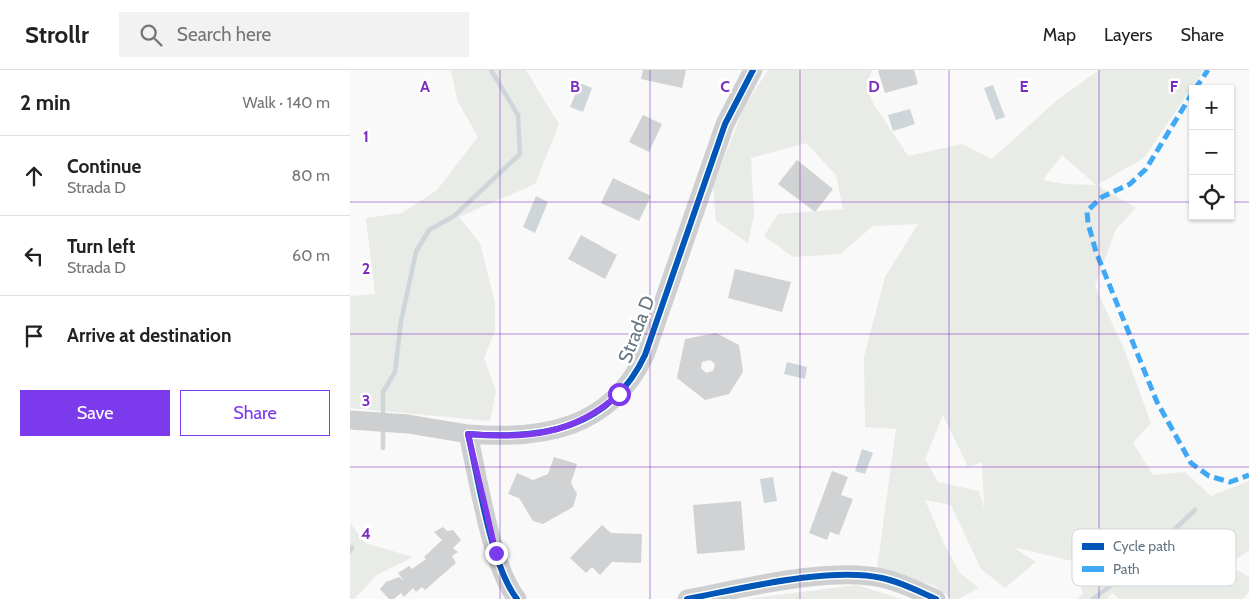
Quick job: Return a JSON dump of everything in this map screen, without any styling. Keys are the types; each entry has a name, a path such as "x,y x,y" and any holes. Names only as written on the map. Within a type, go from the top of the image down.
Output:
{"street":[{"name":"Strada D","path":"350,420 408,424 468,434 521,436 564,428 598,412 627,386 645,355 725,124 753,70"},
{"path":"468,434 496,553 506,581 517,599"},
{"path":"687,599 787,581 858,576 881,578 907,586 936,599"}],"shaded area":[{"path":"451,70 526,70 559,124 535,184 459,217 480,243 495,303 495,331 484,358 496,391 490,421 350,408 350,296 375,294 366,218 402,213 437,190 478,137 457,100"},
{"path":"768,70 872,70 866,88 873,103 908,156 962,144 992,159 1056,101 1099,70 1204,70 1194,85 1189,85 1189,92 1144,158 1097,185 1136,208 1116,229 1095,286 1124,349 1151,423 1133,443 1153,475 1185,472 1211,496 1249,481 1249,550 1236,559 1236,529 1072,529 1072,561 1013,547 1036,562 1005,588 981,569 951,505 925,500 945,546 960,573 979,588 958,599 952,599 933,585 877,569 896,429 865,427 864,357 885,277 918,224 873,226 840,254 793,257 764,236 778,214 843,209 836,175 806,143 751,158 754,215 748,243 716,221 713,186 744,107","holes":["1062,155 1096,185 1064,184 1043,180","943,415 968,467 982,462 984,508 979,491 938,482 925,459"]},
{"path":"580,83 592,88 583,112 570,107"},
{"path":"993,85 1005,117 996,120 984,88"},
{"path":"910,109 915,124 893,131 888,115"},
{"path":"536,196 548,202 535,233 523,227"},
{"path":"787,362 807,367 805,379 784,374"},
{"path":"862,449 873,453 865,474 855,471"},
{"path":"773,477 777,501 764,503 760,479"},
{"path":"350,523 365,543 413,557 377,575 354,599 350,599"},
{"path":"1236,570 1249,577 1249,591 1243,599 1119,599 1112,593 1107,599 1078,599 1083,593 1081,586 1236,586"},
{"path":"857,585 902,599 747,599"}],"building":[{"path":"643,70 686,70 682,88 641,79"},
{"path":"914,70 918,84 885,93 878,71"},
{"path":"643,115 662,124 649,152 629,142"},
{"path":"797,160 833,189 815,212 778,184"},
{"path":"613,178 651,196 639,221 601,203"},
{"path":"581,235 617,255 605,279 568,259"},
{"path":"735,269 791,282 782,312 728,298"},
{"path":"716,333 739,345 743,372 729,394 705,400 677,378 685,339","holes":["710,360 715,364 713,371 706,373 701,368 702,362"]},
{"path":"554,457 577,464 571,483 577,494 573,507 543,524 533,521 519,498 508,494 517,473 533,480 548,474"},
{"path":"832,471 848,477 841,495 853,499 839,535 830,532 827,540 809,533"},
{"path":"741,501 745,550 697,554 693,505"},
{"path":"602,525 611,533 642,534 641,563 612,562 600,575 592,567 586,573 570,558"},
{"path":"443,527 447,531 453,530 461,540 453,548 458,552 452,556 456,563 425,590 422,587 416,592 413,588 404,597 401,593 394,599 389,599 380,589 386,582 399,577 404,581 398,573 409,566 412,569 426,559 424,557 442,540 434,532"}],"waterway":[{"path":"383,417 383,392 395,372 401,321 416,252 429,230 454,216 520,154 518,115 491,70"},
{"path":"383,427 383,448"},
{"path":"1175,529 1195,510"},
{"path":"350,551 352,547"},
{"path":"1093,599 1110,586"}],"marked path":[{"path":"1198,85 1208,70"},
{"path":"1189,99 1146,169 1130,184 1102,197 1087,211 1088,223 1096,252 1157,402 1191,463 1209,476 1230,482 1249,475"}],"cycle path":[{"path":"517,599 508,584 493,544 486,520 468,434 522,435 548,431 572,424 593,414 613,399 630,380 645,355 725,124 753,70"},
{"path":"687,599 785,580 837,575 861,575 882,578 903,584 936,599"}],"route":[{"path":"496,553 468,434 521,436 564,428 584,420 602,409 619,394"}]}
